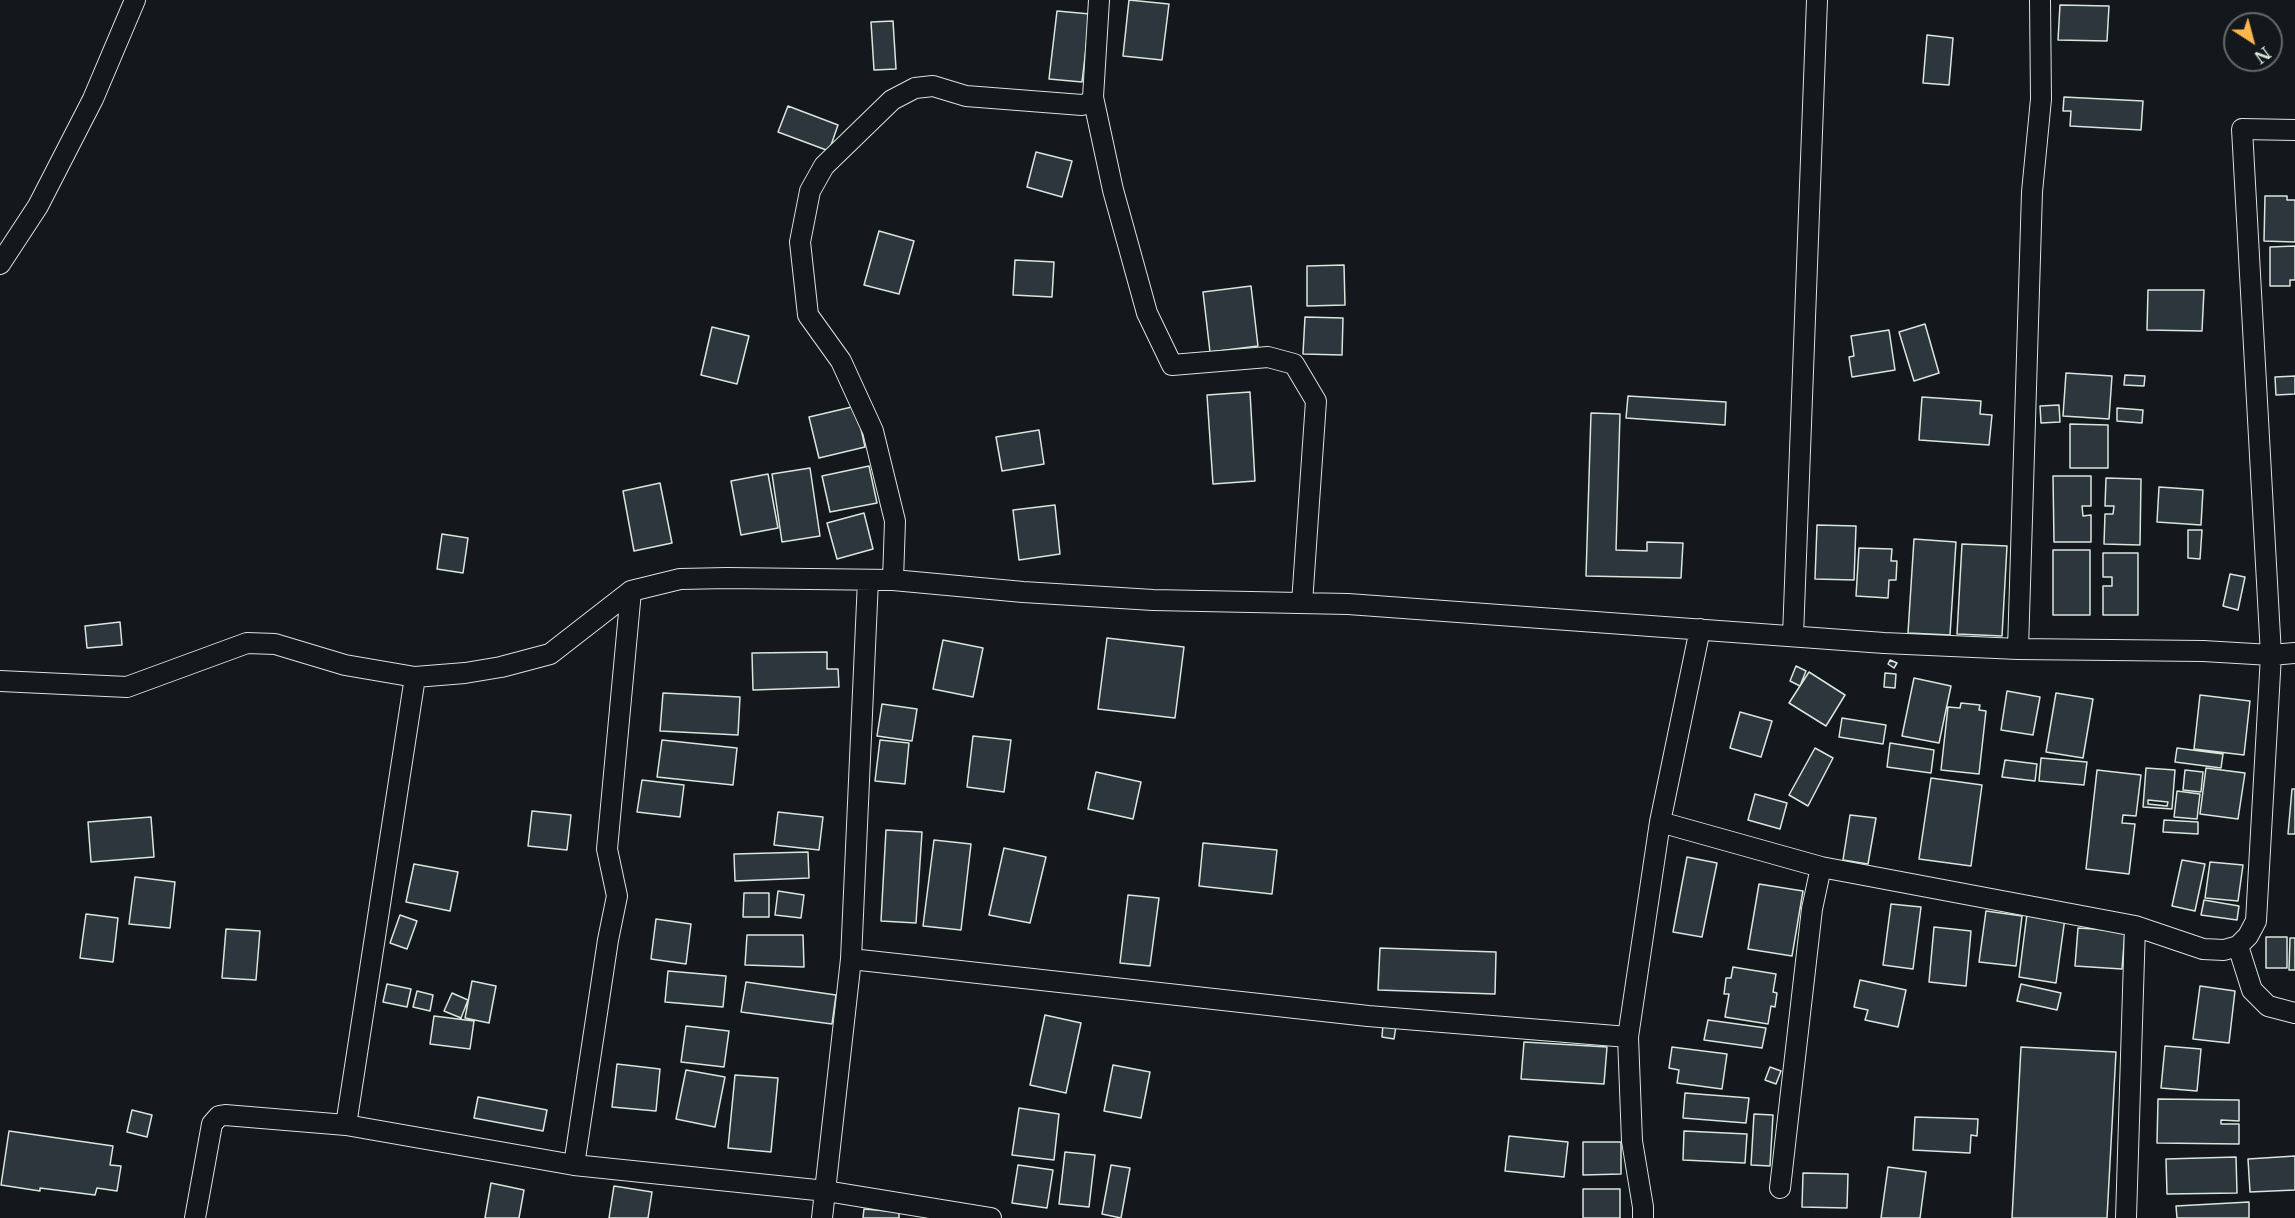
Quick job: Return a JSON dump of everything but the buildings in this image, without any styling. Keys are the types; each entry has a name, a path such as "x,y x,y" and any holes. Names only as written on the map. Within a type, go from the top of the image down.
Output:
{"street":[{"path":"0,264 38,206 93,99 135,0"},
{"path":"1099,0 1093,98 1113,190 1148,313 1172,365 1268,357 1294,364 1316,401 1302,603"},
{"path":"1793,636 1817,0"},
{"path":"2018,649 2032,192 2041,99 2040,0"},
{"path":"893,580 895,521 873,431 842,361 808,315 801,242 810,191 824,166 892,100 915,88 933,86 966,96 1082,105 1089,103 1093,98"},
{"path":"1660,822 1821,867 2135,926 2203,949 2224,950 2238,946 2248,936 2256,921 2271,655 2242,129 2295,129"},
{"path":"0,681 127,687 247,643 275,645 345,665 415,677 465,673 501,667 550,654 631,591 680,579 893,580 1023,592 1153,600 1348,604 1793,636 2018,649 2203,651 2271,655 2295,653"},
{"path":"822,1218 851,959 868,580"},
{"path":"574,1165 608,940 617,896 607,849 631,591"},
{"path":"1643,1218 1632,1141 1628,1037 1660,822 1700,629"},
{"path":"346,1125 415,677"},
{"path":"1780,1188 1812,909 1821,867"},
{"path":"2126,1218 2135,926"},
{"path":"2238,946 2252,990 2268,1006 2295,1013"},
{"path":"851,959 1368,1016 1628,1037"},
{"path":"195,1218 212,1124 219,1116 346,1125 574,1165 826,1191 991,1218"}]}
